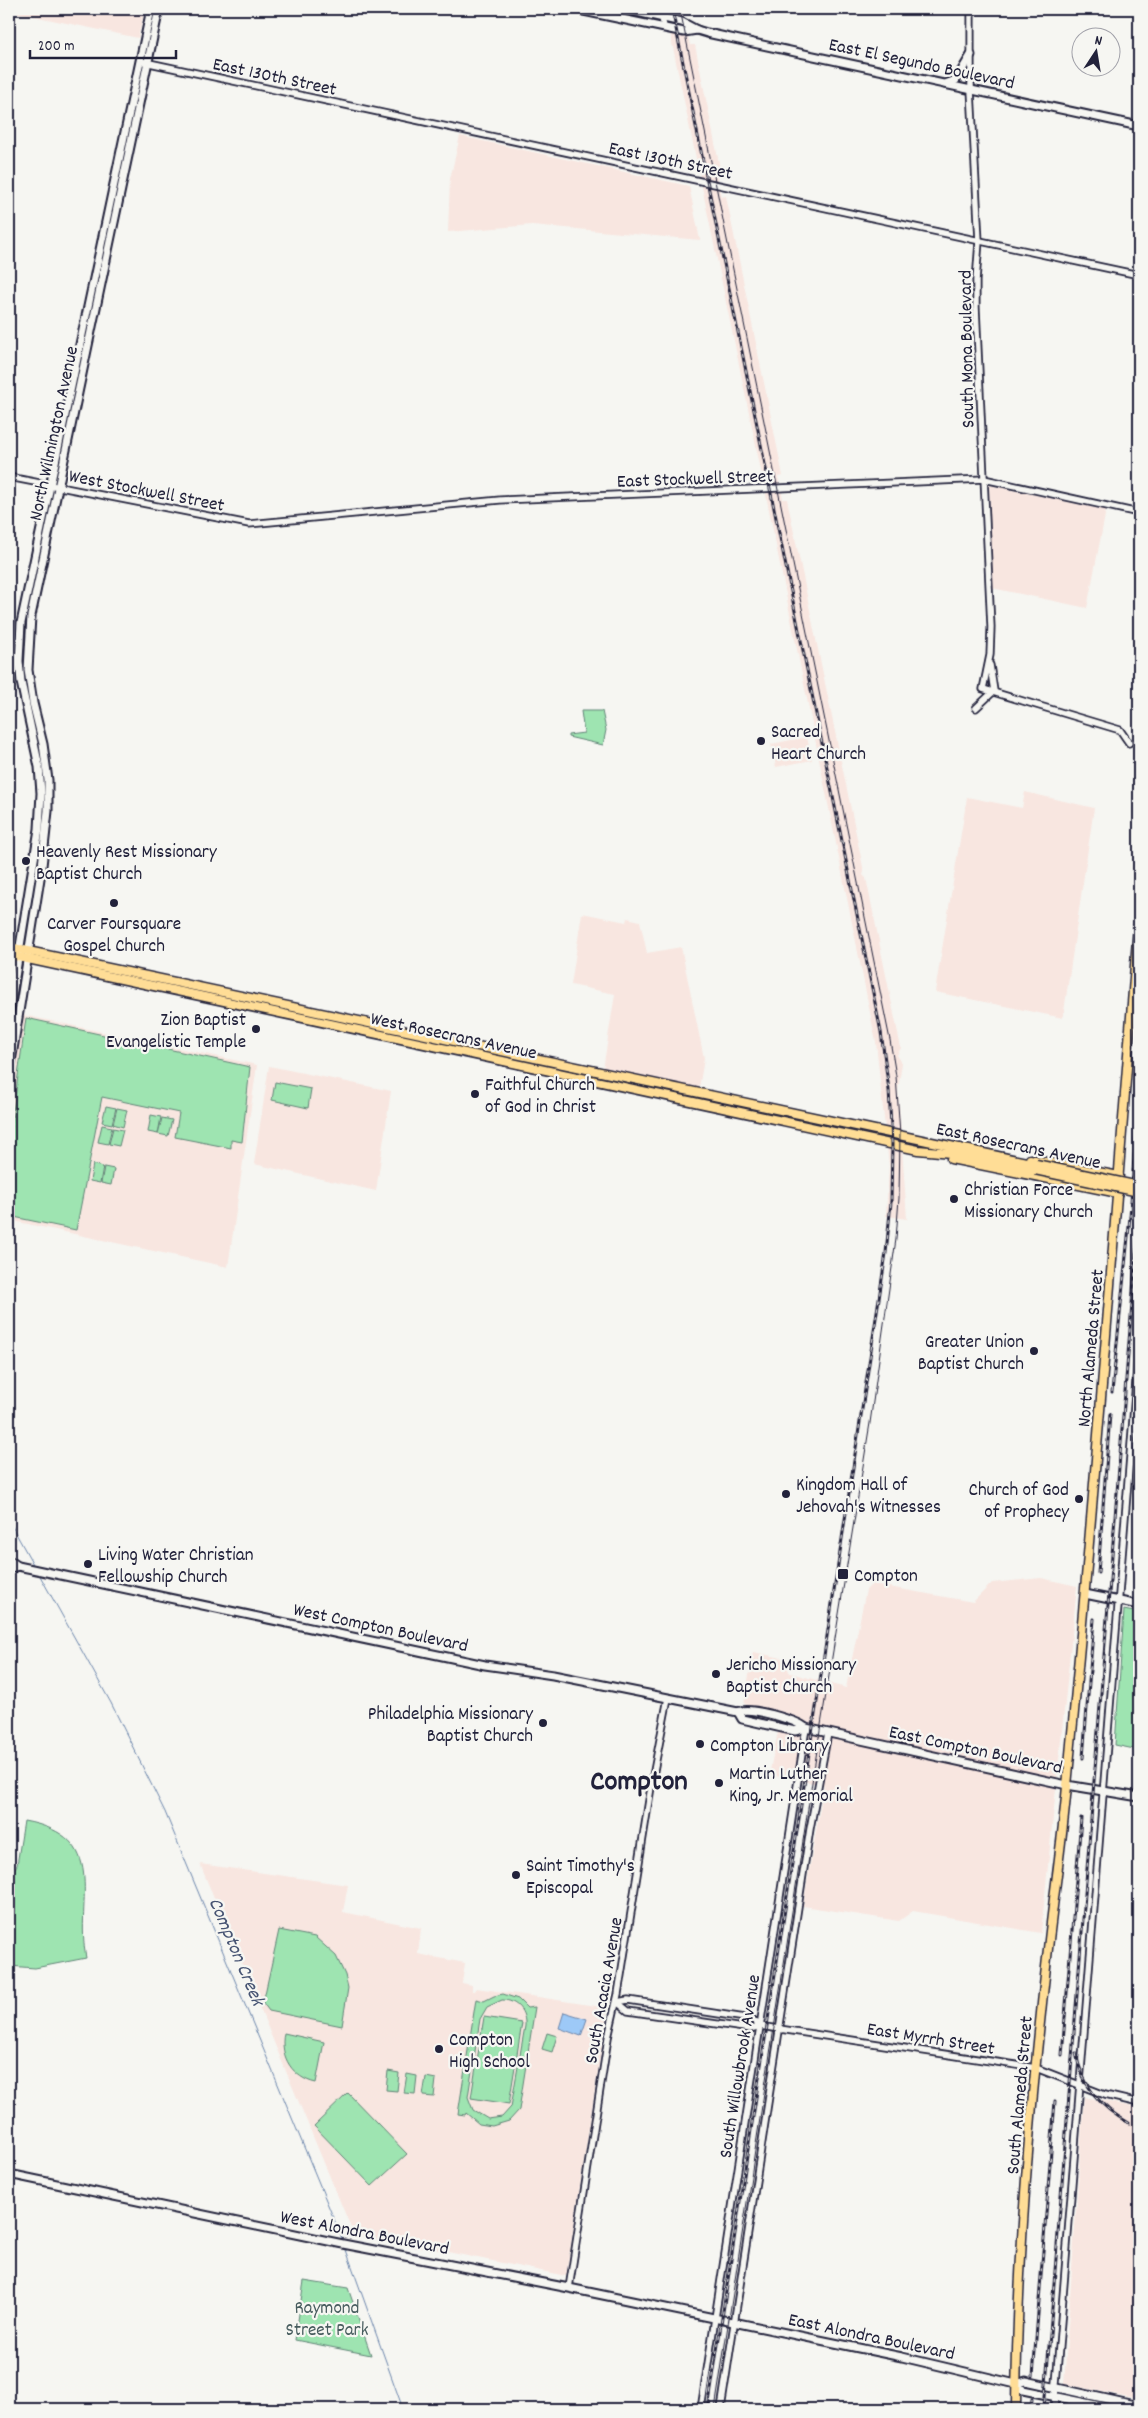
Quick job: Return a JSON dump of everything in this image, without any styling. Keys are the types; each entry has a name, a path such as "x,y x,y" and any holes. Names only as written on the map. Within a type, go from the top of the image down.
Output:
{"main road":[{"name":"North Wilmington Avenue","path":"9,1014 39,829 41,793 39,767 21,682 19,661 21,623 151,9"},
{"name":"North Wilmington Avenue","path":"9,1075 47,829 49,794 43,744 30,683 28,648 33,600 159,9"},
{"name":"East El Segundo Boulevard","path":"574,9 690,32 697,30"},
{"name":"East El Segundo Boulevard","path":"623,9 687,23 697,30 1139,126"},
{"path":"944,84 956,80 971,55"},
{"name":"North Alameda Street","path":"1067,1785 1085,1594 1139,914"},
{"name":"West Rosecrans Avenue","path":"9,947 19,953 892,1144"},
{"name":"West Rosecrans Avenue","path":"9,955 19,953"},
{"name":"West Rosecrans Avenue","path":"28,955 892,1134"},
{"name":"East Rosecrans Avenue","path":"892,1134 1139,1192"},
{"path":"916,1139 944,1141 1119,1176"},
{"name":"East Rosecrans Avenue","path":"892,1144 918,1150 951,1153 1139,1186"},
{"path":"918,1150 946,1158 1118,1193"},
{"name":"West Compton Boulevard","path":"9,1560 18,1566 27,1568 482,1664 738,1712 742,1719 795,1731 806,1728"},
{"name":"West Compton Boulevard","path":"9,1568 18,1566"},
{"path":"1085,1594 1139,1605"},
{"name":"East Compton Boulevard","path":"806,1728 1067,1785 1139,1797"},
{"name":"South Alameda Street","path":"1016,2409 1018,2314 1036,2068 1067,1785"},
{"name":"West Alondra Boulevard","path":"9,2174 718,2320"},
{"name":"East Alondra Boulevard","path":"718,2320 1016,2384 1023,2390 1056,2393 1139,2406"},
{"name":"East Alondra Boulevard","path":"1056,2393 1115,2409"}],"street":[{"path":"660,9 664,27"},
{"name":"South Mona Boulevard","path":"971,9 971,90 979,240 976,281 991,627 989,662 983,689 994,692"},
{"name":"East 130th Street","path":"140,61 1139,275"},
{"name":"West Stockwell Street","path":"9,477 249,524"},
{"name":"East Stockwell Street","path":"249,524 500,500 984,480 1139,513"},
{"path":"989,662 994,692"},
{"path":"976,708 994,692"},
{"path":"994,692 1120,730 1129,743"},
{"path":"1054,2409 1139,1343"},
{"name":"South Acacia Avenue","path":"569,2288 608,2038 617,2002 652,1781 668,1698"},
{"name":"South Willowbrook Avenue","path":"700,2409 718,2320 760,2026 806,1728"},
{"name":"South Willowbrook Avenue","path":"721,2409 810,1829 828,1732"},
{"path":"617,2002 628,2000 752,2019 760,2026"},
{"path":"617,2002 628,2011 751,2029 760,2026"},
{"name":"East Myrrh Street","path":"760,2026 1036,2068 1105,2095 1139,2103"}],"shaded area":[{"path":"9,9 145,9 138,38 9,11"},
{"path":"665,9 687,9 682,10 690,45 695,45 721,173 716,174 721,197 726,196 783,476 778,477 783,499 787,499 864,872 863,875 866,878 901,1048 897,1055 902,1063 898,1090 907,1219 886,1216 889,1166 876,1042 762,475"},
{"path":"460,136 689,186 700,240 532,225 448,232 450,179"},
{"path":"989,485 1106,510 1087,608 992,588"},
{"path":"807,737 812,760 776,767 771,744"},
{"path":"1025,792 1094,808 1063,1018 935,992 967,797 1022,808"},
{"path":"582,913 626,922 627,918 640,921 647,953 681,947 704,1058 699,1089 603,1069 615,994 571,985"},
{"path":"23,1015 257,1065 228,1267 9,1220 9,1110"},
{"path":"269,1066 391,1091 376,1191 254,1164"},
{"path":"1041,1578 1077,1586 1041,1933 913,1911 899,1921 803,1906 824,1785 769,1775 782,1713 744,1704 753,1652 782,1658 790,1673 846,1688 866,1590 872,1584 973,1602 992,1583"},
{"name":"Compton High School","path":"200,1864 348,1885 343,1912 421,1928 418,1954 465,1963 462,1983 472,1985 472,1991 475,1991 476,1988 538,1997 602,2007 607,2012 566,2276 354,2235"},
{"path":"1084,2097 1139,2108 1139,2399 1064,2384"}],"green space":[{"path":"581,711 602,711 606,730 603,745 568,737 568,735 584,733"},
{"path":"26,1018 250,1067 242,1142 231,1140 231,1148 175,1137 179,1113 102,1097 76,1230 9,1216 9,1141"},
{"path":"275,1082 311,1089 308,1108 272,1100"},
{"path":"106,1106 116,1108 112,1124 102,1122"},
{"path":"117,1108 127,1110 123,1127 113,1124"},
{"path":"151,1115 161,1117 158,1134 148,1132"},
{"path":"162,1118 172,1120 168,1136 158,1134"},
{"path":"102,1125 112,1127 108,1144 98,1142"},
{"path":"113,1128 123,1130 119,1146 109,1144"},
{"path":"93,1164 103,1167 100,1183 90,1181"},
{"path":"104,1167 114,1169 111,1185 101,1183"},
{"path":"1124,1610 1139,1613 1139,1750 1115,1745"},
{"path":"24,1821 51,1829 69,1841 79,1856 84,1873 86,1958 35,1968 9,1966 10,1875 17,1865"},
{"path":"279,1930 315,1937 336,1956 345,1975 348,1988 342,2026 269,2011 263,2003"},
{"path":"503,1994 518,1999 527,2008 535,2007 519,2110 509,2121 492,2126 479,2124 466,2113 465,2115 458,2114 476,1999 484,2001","holes":["502,2000 520,2008 524,2016 525,2026 511,2107 502,2117 488,2119 473,2110 468,2097 480,2019 487,2007"]},
{"path":"484,2017 522,2023 509,2104 471,2098"},
{"path":"284,2033 324,2042 316,2083 301,2076 290,2065 284,2050"},
{"path":"547,2033 557,2036 552,2052 542,2049"},
{"path":"388,2071 399,2073 397,2091 386,2090"},
{"path":"407,2074 417,2076 415,2094 404,2093"},
{"path":"426,2077 436,2079 434,2097 423,2096"},
{"path":"348,2093 407,2154 372,2186 314,2126"},
{"name":"Raymond Street Park","path":"304,2281 348,2288 371,2355 295,2340"}],"water":[{"path":"564,2012 587,2019 581,2036 559,2028"}],"waterway":[{"name":"Compton Creek","path":"9,1521 34,1566"},
{"name":"Compton Creek","path":"39,1574 111,1703 165,1812 343,2241"},
{"name":"Compton Creek","path":"345,2247 403,2409"}],"tram line":[{"path":"680,9 890,1040 896,1076 900,1134 896,1239 870,1423 820,1731 715,2409"}],"railway":[{"path":"672,9 881,1032 889,1090 892,1144 891,1202 886,1253 708,2409"},
{"path":"1112,1392 1130,1217 1139,1083"},
{"path":"1044,2409 1139,1216"},
{"path":"1098,1573 1110,1414"},
{"path":"1083,1758 1094,1619"},
{"path":"1062,2055 1081,1818"},
{"path":"1076,2053 1083,2076 1094,2094 1109,2110 1129,2123"},
{"path":"1033,2376 1055,2101"},
{"path":"1031,2409 1032,2399"}],"place":[{"name":"Sacred Heart Church","path":"761,741"},
{"name":"Heavenly Rest Missionary Baptist Church","path":"26,861"},
{"name":"Carver Foursquare Gospel Church","path":"114,903"},
{"name":"Zion Baptist Evangelistic Temple","path":"256,1029"},
{"name":"Faithful Church of God in Christ","path":"475,1094"},
{"name":"Christian Force Missionary Church","path":"954,1199"},
{"name":"Greater Union Baptist Church","path":"1034,1351"},
{"name":"Kingdom Hall of Jehovah's Witnesses","path":"786,1494"},
{"name":"Church of God of Prophecy","path":"1079,1499"},
{"name":"Living Water Christian Fellowship Church","path":"88,1564"},
{"name":"Compton","path":"843,1574"},
{"name":"Jericho Missionary Baptist Church","path":"716,1674"},
{"name":"Philadelphia Missionary Baptist Church","path":"543,1723"},
{"name":"Compton Library","path":"700,1744"},
{"name":"Martin Luther King, Jr. Memorial","path":"719,1783"},
{"name":"Saint Timothy's Episcopal","path":"516,1875"},
{"name":"Compton High School","path":"439,2049"}],"district":[{"name":"Compton","path":"639,1779"}]}
